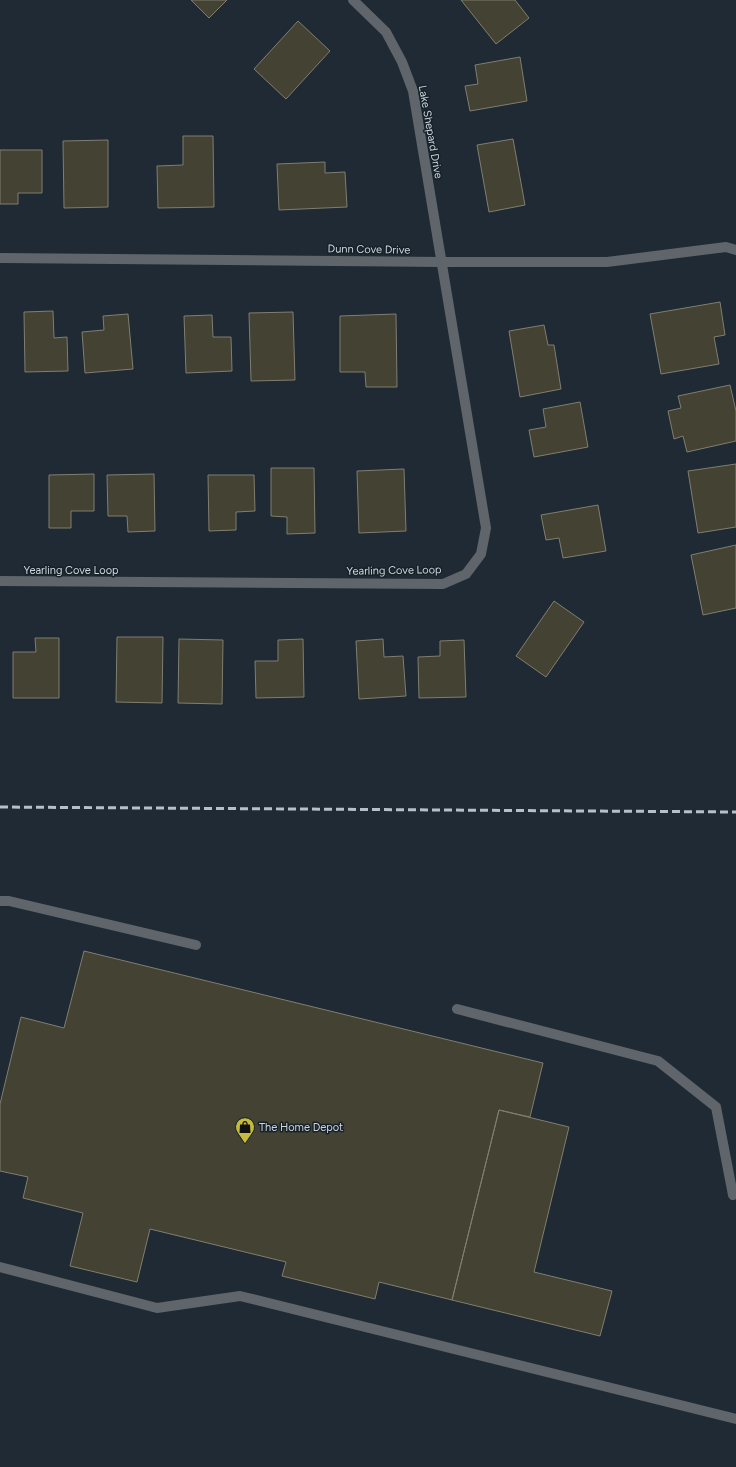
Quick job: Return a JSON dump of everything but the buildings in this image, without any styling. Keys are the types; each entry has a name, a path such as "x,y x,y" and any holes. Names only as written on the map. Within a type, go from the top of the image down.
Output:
{"street":[{"name":"Lake Shepard Drive","path":"354,0 386,32 402,62 413,91 441,262"},
{"name":"Dunn Cove Drive","path":"0,258 607,262 726,247 736,250"},
{"name":"Yearling Cove Loop","path":"0,581 444,584 466,574 482,554 486,528 441,262"},
{"path":"0,901 9,901 196,945"},
{"path":"457,1009 658,1061 716,1107 733,1195"},
{"path":"0,1267 158,1308 240,1296 736,1419"}],"railway":[{"path":"0,807 736,812"}],"place":[{"name":"The Home Depot","path":"245,1144"}]}
